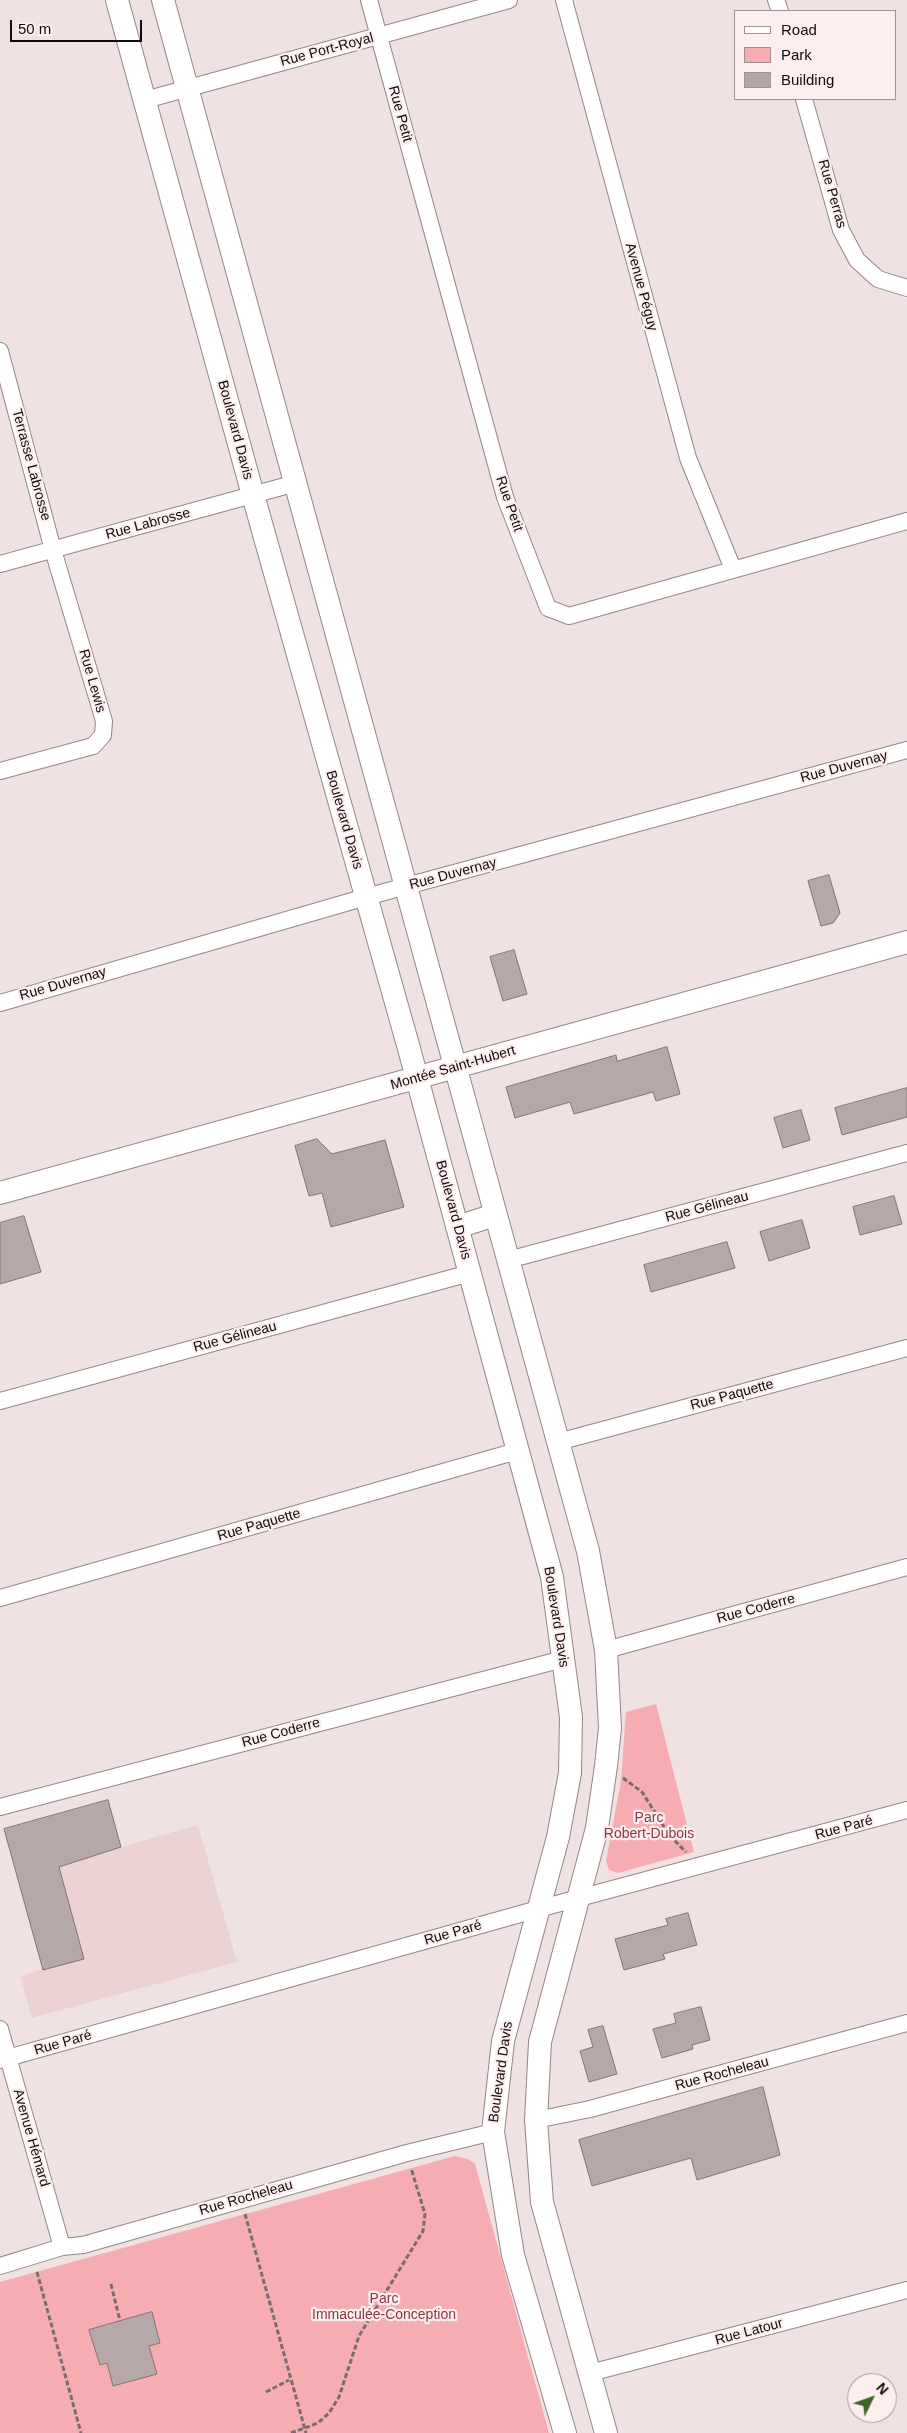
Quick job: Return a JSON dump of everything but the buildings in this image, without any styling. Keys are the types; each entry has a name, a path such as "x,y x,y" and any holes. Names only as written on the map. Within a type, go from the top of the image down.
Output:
{"street":[{"name":"Boulevard Davis","path":"117,0 252,495 470,1273 552,1577 571,1717 570,1772 558,1838 503,2041 492,2132 513,2255 565,2433"},
{"path":"163,0 588,1551 606,1650 610,1728 597,1828 540,2042 536,2120 542,2202 606,2433"},
{"name":"Rue Petit","path":"369,0 505,497 548,608 569,616 907,521"},
{"name":"Rue Port-Royal","path":"145,100 509,0"},
{"name":"Avenue Péguy","path":"564,0 688,458 733,569"},
{"name":"Rue Perras","path":"804,100 841,230 857,260 878,279 907,288"},
{"name":"Terrasse Labrosse","path":"0,351 53,550"},
{"name":"Rue Labrosse","path":"0,564 296,482"},
{"name":"Rue Lewis","path":"0,771 93,746 103,735 104,721 53,550"},
{"name":"Rue Duvernay","path":"0,1003 366,897 907,750"},
{"name":"Montée Saint-Hubert","path":"0,1193 907,942"},
{"name":"Rue Gélineau","path":"508,1260 907,1153"},
{"path":"457,1227 495,1215"},
{"name":"Rue Gélineau","path":"0,1401 470,1273"},
{"name":"Rue Paquette","path":"558,1442 907,1348"},
{"name":"Rue Paquette","path":"0,1598 517,1451"},
{"name":"Rue Coderre","path":"606,1650 907,1567"},
{"name":"Rue Coderre","path":"0,1808 563,1659"},
{"name":"Rue Paré","path":"4,2059 538,1909 578,1900 907,1810"},
{"name":"Rue Rocheleau","path":"536,2120 590,2109 907,2023"},
{"name":"Avenue Hémard","path":"0,2029 4,2059 62,2247"},
{"name":"Rue Rocheleau","path":"0,2266 62,2247 82,2245 407,2153 492,2132"},
{"name":"Rue Latour","path":"590,2373 907,2290"}],"path":[{"path":"606,1766 642,1792 670,1836 700,1867"},
{"path":"291,2433 305,2431 329,2413 334,2405 359,2336 423,2231 425,2214 407,2153"},
{"path":"241,2200 289,2380 305,2431"},
{"path":"34,2257 81,2433"},
{"path":"111,2284 120,2321"},
{"path":"266,2392 289,2380"}],"shaded area":[{"path":"108,1800 121,1847 198,1825 237,1962 32,2018 20,1976 43,1969 4,1829"}],"green space":[{"name":"Parc Robert-Dubois","path":"656,1704 694,1852 618,1873 609,1870 606,1861 621,1781 626,1712"},
{"name":"Parc Immaculée-Conception","path":"455,2156 468,2159 475,2164 549,2433 0,2433 0,2282"}]}
